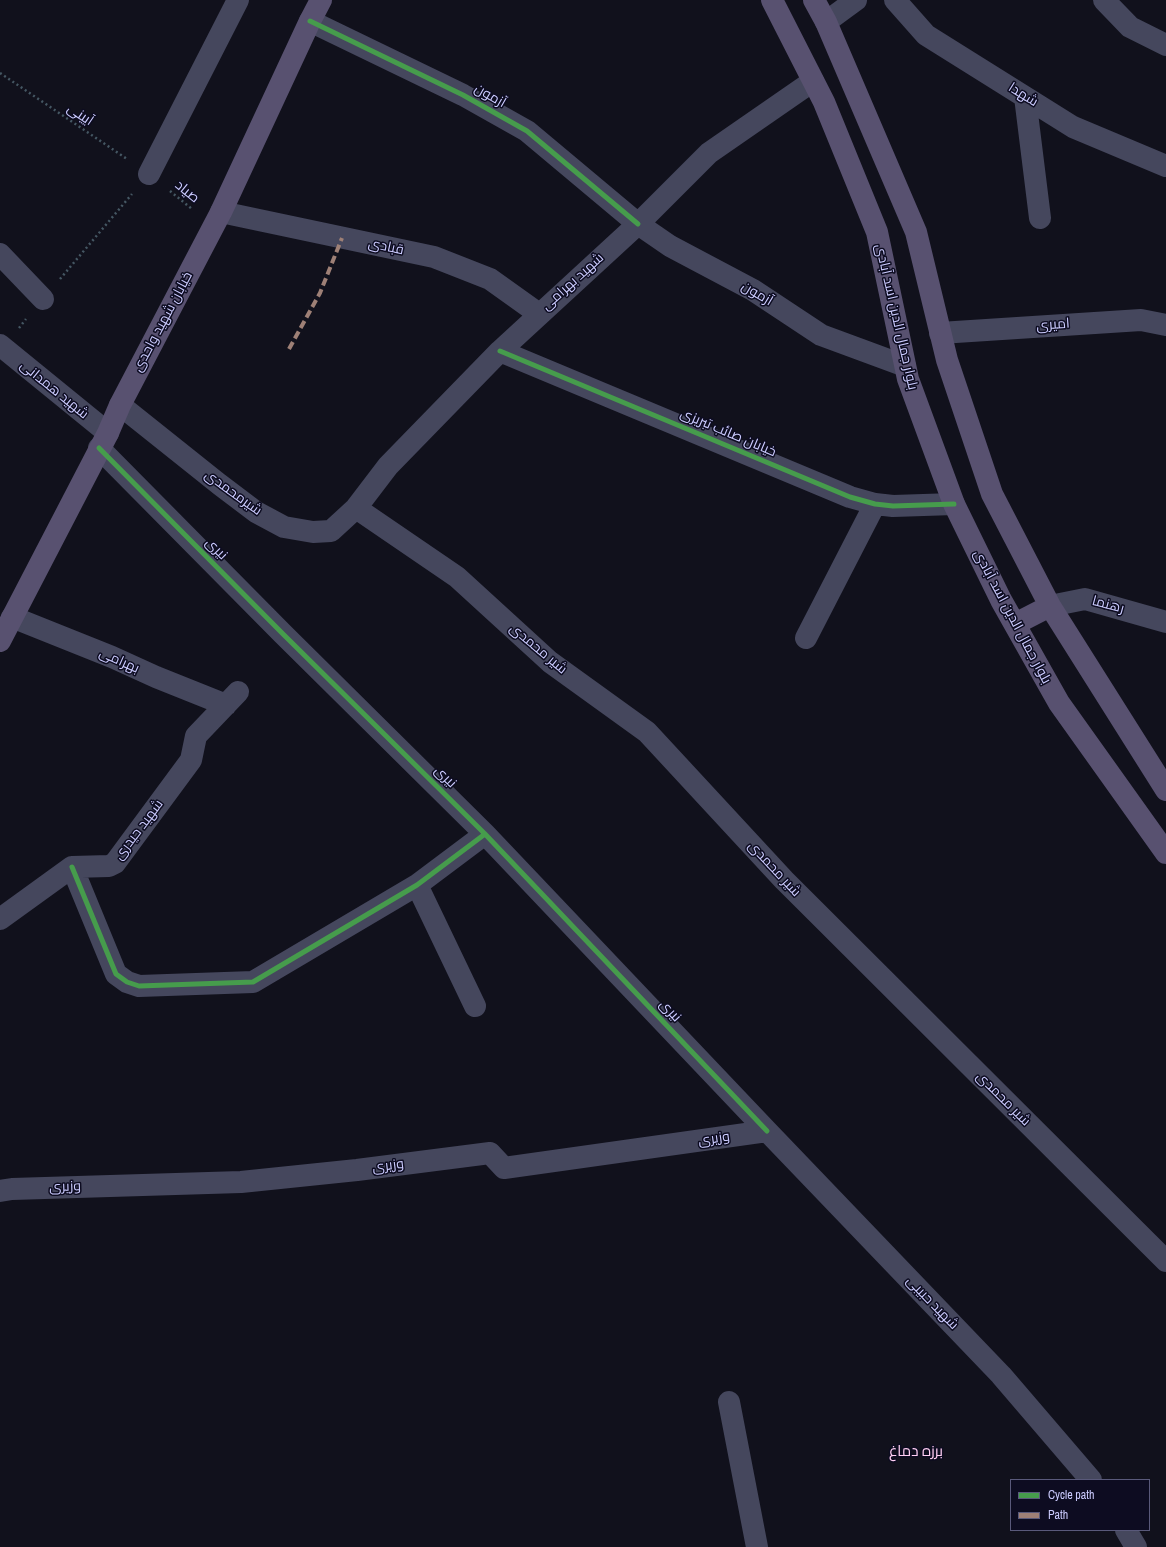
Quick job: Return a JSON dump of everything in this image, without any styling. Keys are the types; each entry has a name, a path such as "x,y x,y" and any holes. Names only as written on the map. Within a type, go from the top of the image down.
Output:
{"main road":[{"name":"خیابان شهید واحدی","path":"0,641 104,441 120,405 217,219 321,0"},
{"name":"بلوار جمال الدین اسد آبادی","path":"772,0 824,102 876,232 908,379 954,504 1001,600 1059,704 1166,852"},
{"path":"814,0 826,22 916,232 946,360 992,494 1050,606 1166,790"},
{"path":"1015,624 1050,606"}],"street":[{"path":"149,174 238,0"},
{"path":"826,22 856,0"},
{"name":"شهدا","path":"895,0 926,35 1073,127 1166,166"},
{"path":"1104,0 1130,27 1166,46"},
{"name":"آزمون","path":"310,21 463,95 527,131 638,224 670,246 753,290 821,334 905,366"},
{"name":"شهید بهرامی","path":"356,508 388,466 500,350 638,224 709,153 813,81"},
{"path":"1025,97 1040,218"},
{"name":"قبادی","path":"217,219 434,257 490,279 539,314"},
{"path":"0,254 43,299"},
{"name":"امیری","path":"940,333 1141,320 1166,325"},
{"name":"شهید همدانی","path":"1,347 104,441"},
{"name":"خیابان صائب تبریزی","path":"500,350 850,497 875,504 893,506 954,504"},
{"name":"شیرمحمدی","path":"120,405 256,512 284,527 313,532 332,531 356,508"},
{"name":"نیری","path":"104,441 283,634 485,834 767,1131"},
{"path":"806,638 875,504"},
{"name":"شیر محمدی","path":"356,508 457,577 550,662 647,732 784,880 1166,1261"},
{"name":"رهنما","path":"1050,606 1085,599 1166,622"},
{"name":"بهرامی","path":"12,617 112,657 156,677 232,699"},
{"name":"شهید حیدری","path":"72,867 109,866 115,863 191,760 196,736 232,699"},
{"path":"0,919 72,867 116,974 126,982 140,986 253,982 416,885 485,834"},
{"path":"416,885 475,1006"},
{"name":"وزیری","path":"0,1191 12,1189 241,1182 357,1170 490,1153 504,1168 767,1131"},
{"name":"شهید حبیبی","path":"767,1131 1001,1375 1090,1479"},
{"path":"729,1402 757,1547"},
{"path":"1127,1531 1136,1547"}],"path":[{"path":"1,347 149,174"}],"marked path":[{"path":"289,349 320,293 342,238"}],"cycle path":[{"path":"310,21 463,95 527,131 638,224"},
{"path":"500,351 850,497 875,504 893,506 954,504"},
{"path":"99,448 283,634 485,834 767,1131"},
{"path":"72,867 116,974 127,982 139,986 253,982 417,885 485,834"}],"district":[{"name":"برزه دماغ","path":"916,1452"}]}
